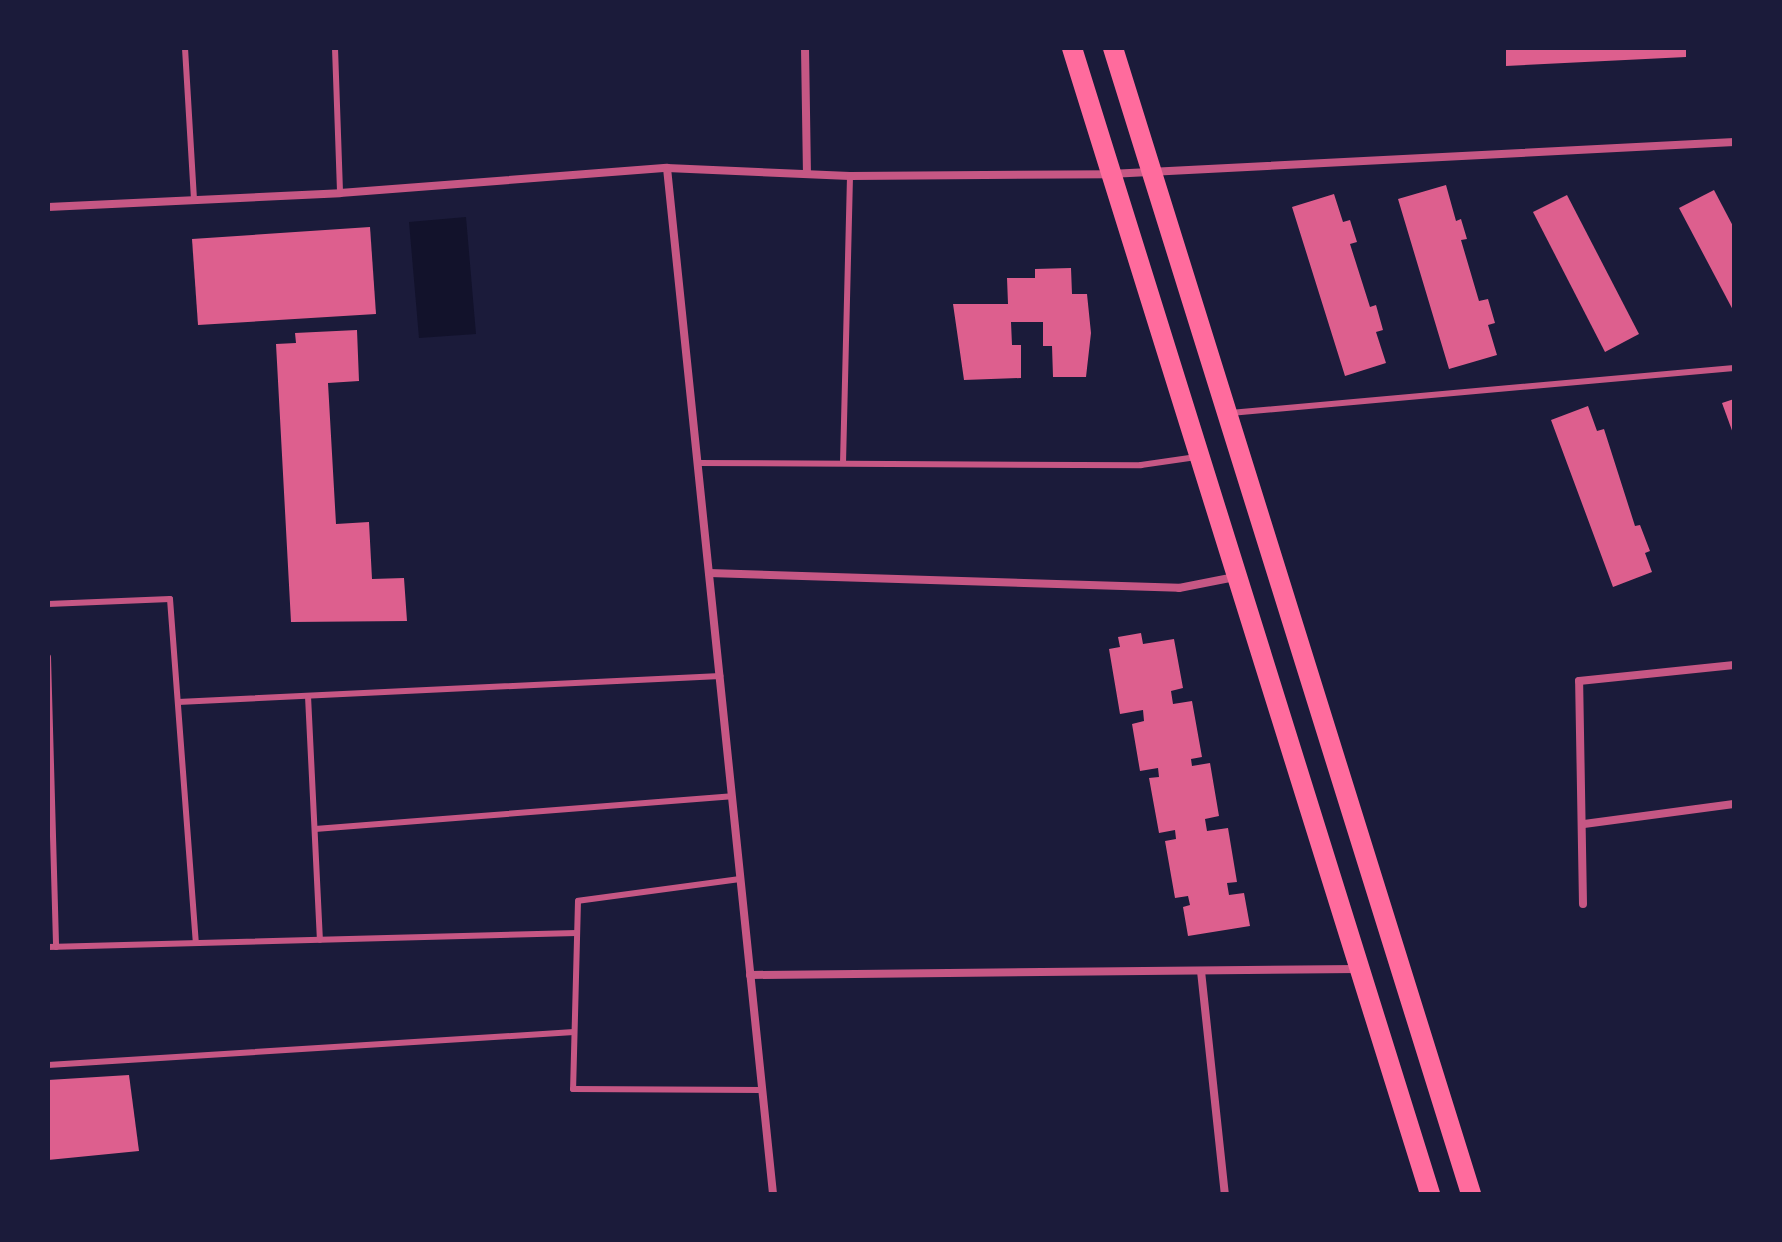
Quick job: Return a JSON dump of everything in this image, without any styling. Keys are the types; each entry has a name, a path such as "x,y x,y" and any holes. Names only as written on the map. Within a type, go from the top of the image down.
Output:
{"main road":[{"path":"1072,48 1357,969 1430,1194"},
{"path":"1113,48 1230,413 1471,1194"}],"street":[{"path":"805,48 807,173"},
{"path":"48,207 340,193 667,168 850,176 1110,174 1734,142"},
{"path":"667,168 773,1194"},
{"path":"709,573 1179,588 1238,577"},
{"path":"1583,904 1584,824 1579,681 1734,665"},
{"path":"1584,824 1734,804"},
{"path":"750,975 1357,969"},
{"path":"1201,971 1225,1194"}],"lane":[{"path":"185,48 194,200"},
{"path":"335,48 340,193"},
{"path":"843,463 850,176"},
{"path":"1230,413 1734,368"},
{"path":"697,463 1141,465 1199,456"},
{"path":"48,604 170,599 196,943"},
{"path":"48,657 52,947 577,933"},
{"path":"178,702 720,676"},
{"path":"308,696 320,940"},
{"path":"315,829 732,796"},
{"path":"740,879 578,901 573,1089 762,1090"},
{"path":"48,1065 574,1032"}],"shaded area":[{"path":"466,217 476,334 419,338 409,222"}],"building":[{"path":"1506,48 1686,48 1686,57 1506,66"},
{"path":"1446,185 1456,221 1461,219 1467,239 1461,240 1479,301 1488,299 1495,323 1488,325 1497,355 1449,369 1398,199"},
{"path":"1714,190 1734,228 1734,312 1679,208"},
{"path":"1334,194 1343,222 1350,220 1357,242 1350,244 1370,307 1376,305 1383,330 1376,332 1386,363 1345,376 1292,207"},
{"path":"1567,195 1639,334 1605,352 1533,212"},
{"path":"370,227 376,314 198,325 192,239"},
{"path":"1071,268 1072,294 1087,294 1091,333 1086,377 1053,377 1052,346 1043,346 1043,322 1011,322 1012,345 1021,345 1021,378 964,380 953,304 1008,304 1007,278 1035,278 1035,269"},
{"path":"357,330 359,381 328,383 336,524 369,522 372,579 404,578 407,621 291,622 276,344 296,343 295,333"},
{"path":"1734,399 1734,436 1722,403"},
{"path":"1588,406 1597,431 1604,429 1635,526 1640,525 1650,551 1645,553 1652,572 1613,587 1551,420"},
{"path":"1141,633 1143,644 1174,639 1183,688 1171,691 1173,704 1192,701 1202,757 1191,759 1192,766 1210,763 1219,816 1205,819 1207,831 1228,828 1237,882 1227,883 1229,895 1244,893 1250,926 1188,936 1183,907 1190,905 1188,896 1175,898 1165,841 1176,839 1175,830 1159,833 1149,778 1159,777 1158,768 1140,771 1132,724 1144,721 1143,710 1120,714 1109,649 1120,647 1118,637"},
{"path":"129,1075 139,1151 48,1160 48,1080"}]}
